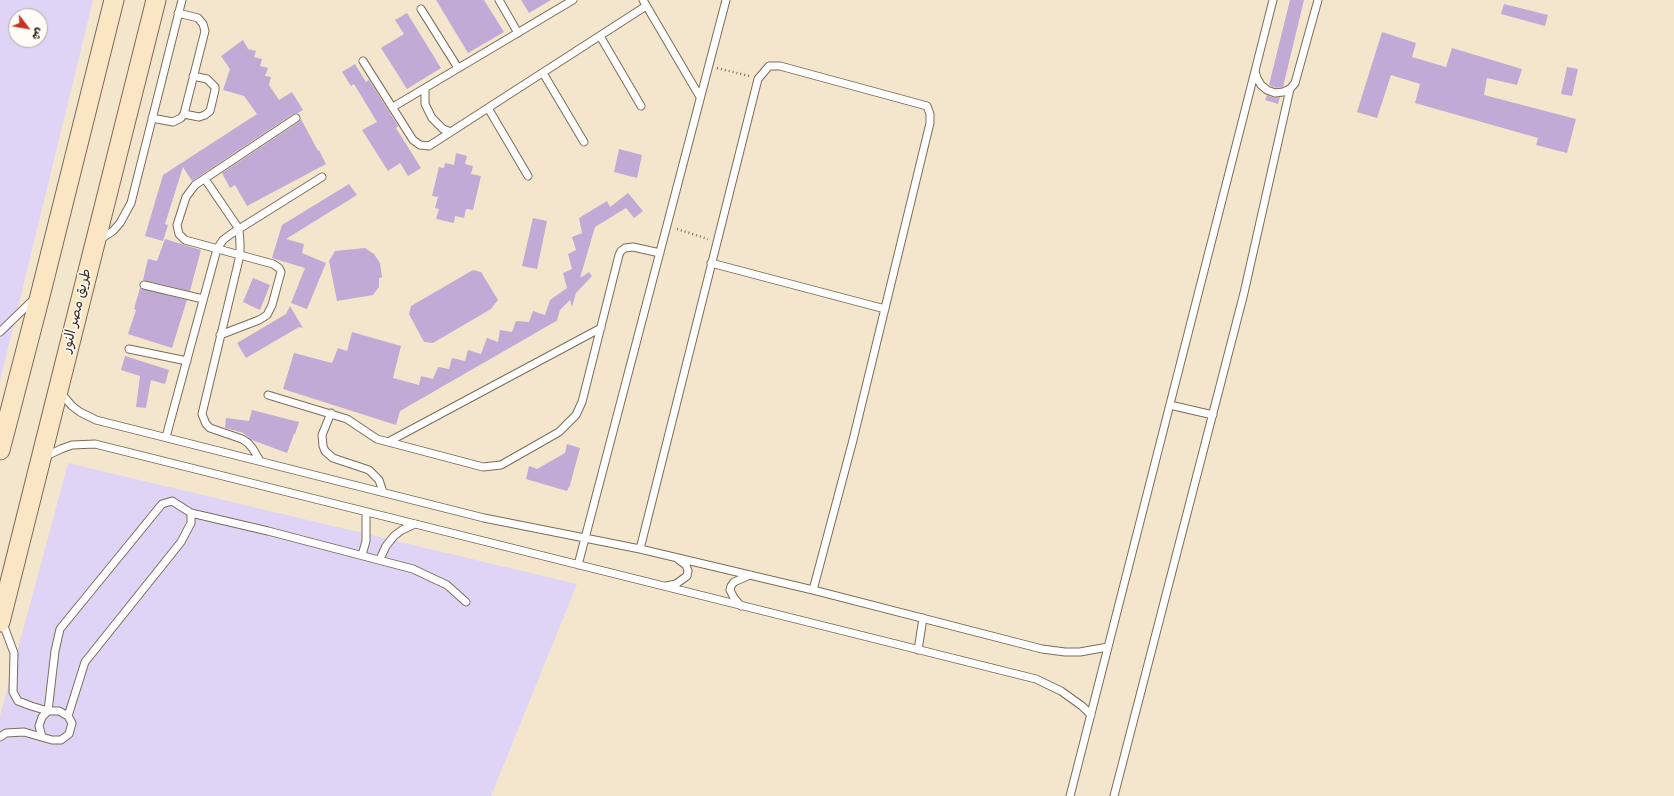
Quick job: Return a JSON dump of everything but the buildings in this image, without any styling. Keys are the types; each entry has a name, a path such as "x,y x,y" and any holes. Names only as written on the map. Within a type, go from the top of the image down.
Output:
{"street":[{"path":"0,450 114,0"},
{"name":"طريق مصر النور","path":"0,620 156,0"}],"lane":[{"path":"96,242 113,231 126,213 131,203 182,0"},
{"path":"499,0 518,33"},
{"path":"393,107 573,0"},
{"path":"578,565 726,0"},
{"path":"1070,796 1256,71 1272,0"},
{"path":"1256,71 1257,78 1261,86 1267,90 1275,93 1290,89 1298,76 1318,0"},
{"path":"363,61 413,140 420,145 429,146 600,36 645,3 700,97"},
{"path":"421,9 458,68"},
{"path":"152,118 173,122 181,118 184,114 205,30 198,18 178,13"},
{"path":"600,36 641,106"},
{"path":"640,549 758,79 769,66 780,66 927,106 930,114 930,123 853,440 813,590"},
{"path":"543,72 584,142"},
{"path":"184,114 199,117 210,111 215,87 208,79 193,76"},
{"path":"425,88 425,104 432,118 451,132"},
{"path":"1114,796 1244,293 1290,89"},
{"path":"488,108 528,176"},
{"path":"220,335 263,318 270,310 281,272 276,265 185,240 179,234 177,225 186,197 191,189 296,118"},
{"path":"166,438 217,249 223,240 239,229 322,177"},
{"path":"205,179 239,229 240,255 202,408 203,419 210,428 242,439 248,443 260,461"},
{"path":"268,395 347,419 374,438 484,467 501,465 559,432 576,415 582,402 621,251 625,248 633,247 660,252"},
{"path":"711,263 885,309"},
{"path":"144,285 203,299"},
{"path":"0,332 41,292"},
{"path":"388,442 601,328"},
{"path":"129,348 187,361"},
{"path":"59,390 72,406 92,418 484,518 640,549 813,590 1053,651 1080,652 1108,647"},
{"path":"1170,405 1213,415"},
{"path":"331,414 322,435 325,451 333,458 369,470 379,480 384,492"},
{"path":"41,460 50,453 66,447 83,444 95,444 1036,679 1061,691 1091,715"},
{"path":"42,737 39,726 42,717 48,711 55,651 60,629 162,504 172,501 191,513 380,559 413,569 447,585 466,602"},
{"path":"362,555 366,541 366,512"},
{"path":"68,716 86,662 181,542 191,523 191,513"},
{"path":"380,559 386,546 394,536 402,530 415,524"},
{"path":"664,587 676,584 687,576 688,571 686,565 677,558"},
{"path":"741,606 734,598 730,590 731,586 734,582 750,575"},
{"path":"918,650 923,618"},
{"path":"0,620 14,653 13,692 18,701 48,711 59,711 68,716 72,723 69,734 61,740 52,740 24,732 6,733 0,737"}],"path":[{"path":"709,65 758,79"},
{"path":"666,226 716,242"}],"shaded area":[{"path":"0,0 93,0 0,381"},
{"path":"68,463 577,584 491,796 0,796 0,716"}]}
